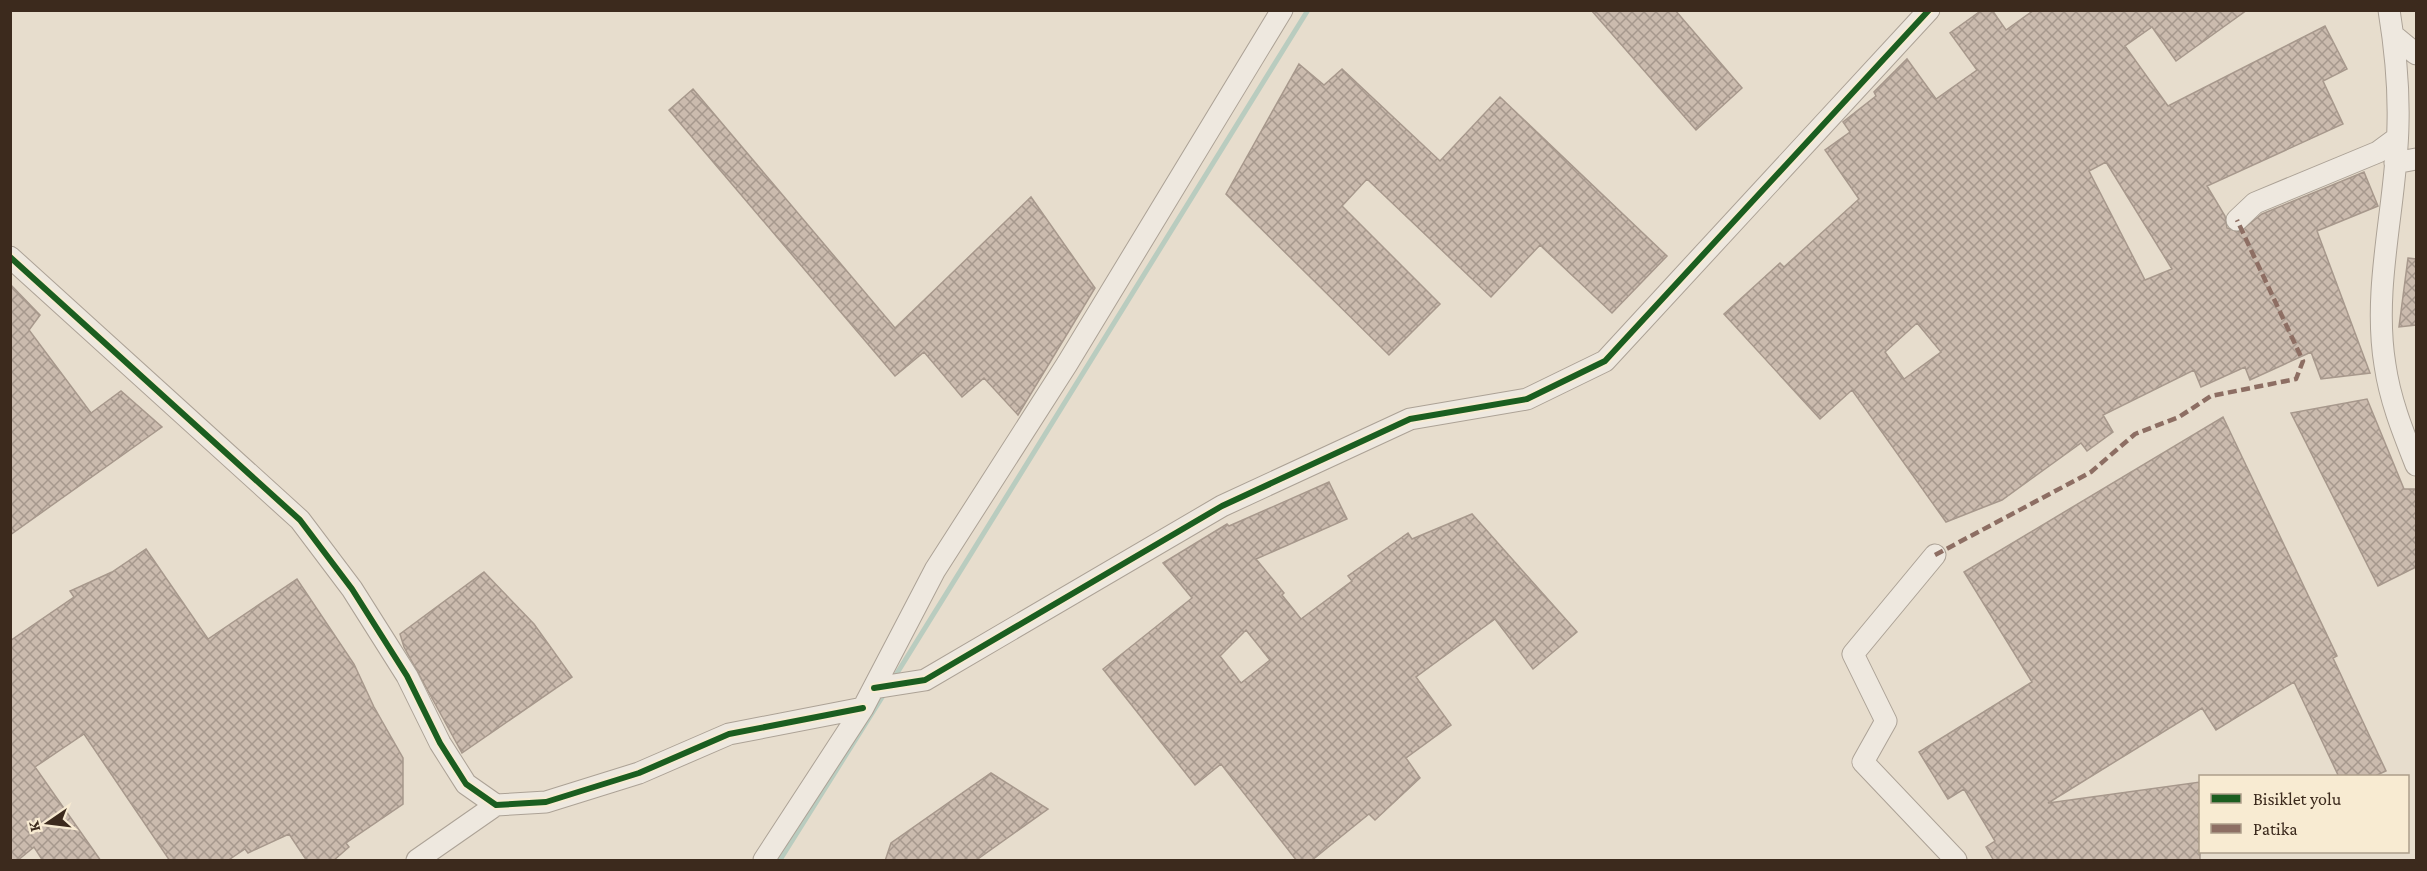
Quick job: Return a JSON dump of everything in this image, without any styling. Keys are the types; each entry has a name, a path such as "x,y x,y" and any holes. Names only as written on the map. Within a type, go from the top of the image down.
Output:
{"street":[{"path":"764,861 863,708 935,570 1067,364 1282,10"},
{"path":"874,688 925,680 1222,506 1410,419 1527,399 1605,361 1929,10"},
{"path":"2389,10 2408,44 2385,252 2382,323 2384,364 2397,419 2416,465"},
{"path":"2237,220 2255,202 2378,152 2397,138"},
{"path":"2395,163 2416,159"},
{"path":"10,257 300,520 352,589 401,667 440,743 466,784 496,805"},
{"path":"1935,555 1853,654 1886,721 1863,762 1956,861"},
{"path":"417,861 496,805 546,802 639,773 729,734 863,708"}],"building":[{"path":"1591,10 1675,10 1742,88 1696,130"},
{"path":"1982,10 1992,10 2006,30 2034,10 2247,10 2176,61 2152,27 2125,46 2168,106 2325,26 2347,69 2323,81 2343,124 2207,186 2225,216 2227,228 2239,232 2262,214 2364,172 2378,206 2317,231 2370,373 2321,379 2311,352 2250,380 2245,367 2201,387 2194,370 2103,415 2113,432 2087,451 2081,443 2002,500 1946,522 1852,390 1820,419 1724,314 1780,263 1784,267 1859,199 1825,150 1850,132 1843,122 1876,96 1874,92 1907,59 1936,99 1977,70 1950,33","holes":["2106,162 2172,269 2145,280 2089,171","1917,323 1941,352 1904,379 1885,352"]},
{"path":"1299,64 1324,85 1342,69 1440,161 1500,97 1667,256 1612,313 1540,245 1491,297 1367,179 1342,206 1440,304 1389,355 1226,194"},
{"path":"693,89 895,328 1031,197 1095,288 1018,415 984,378 962,397 924,352 895,376 669,110"},
{"path":"2408,258 2416,259 2416,325 2399,327"},
{"path":"10,284 40,315 29,330 91,413 121,391 162,427 10,535"},
{"path":"2367,399 2404,489 2416,489 2416,567 2378,586 2291,413"},
{"path":"2223,417 2337,656 2333,658 2386,771 2377,775 2338,775 2294,682 2216,730 2202,708 2048,803 2199,782 2200,861 1994,861 1986,847 1995,841 1964,789 1948,799 1919,752 2032,682 1964,572"},
{"path":"1329,482 1347,519 1256,559 1284,593 1282,595 1301,619 1352,581 1348,576 1408,533 1412,539 1472,514 1577,632 1533,669 1495,619 1416,677 1451,725 1406,758 1420,778 1375,820 1369,814 1311,861 1297,861 1221,764 1195,785 1103,669 1192,598 1163,563 1227,524 1229,526","holes":["1246,630 1270,660 1241,683 1220,656"]},
{"path":"146,549 208,639 297,579 354,664 374,707 403,758 403,804 346,843 349,847 333,861 307,861 289,834 248,853 245,849 227,861 170,861 84,734 35,767 101,861 43,861 34,847 17,861 10,861 10,641 74,597 70,591 112,572"},
{"path":"484,572 534,624 572,677 462,753 404,647 400,634"},
{"path":"991,773 1048,809 975,861 885,861 891,843"}],"waterway":[{"path":"894,678 1308,10"},
{"path":"780,860 886,691"}],"marked path":[{"path":"1935,555 2091,472 2135,434 2179,417 2211,396 2296,379 2303,361 2237,220"}],"cycle path":[{"path":"874,688 925,680 1222,506 1410,419 1527,399 1605,361 1929,10"},
{"path":"10,257 300,520 352,589 407,676 440,743 466,784 496,805 546,802 639,773 729,734 863,708"}]}
